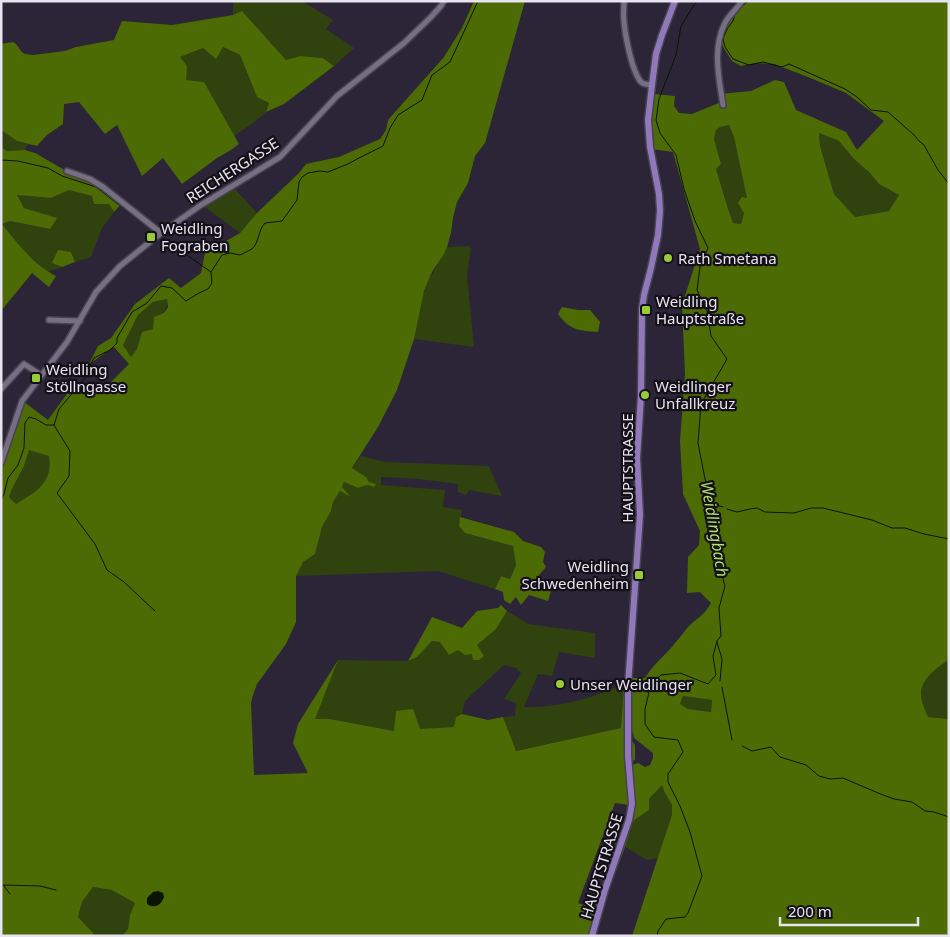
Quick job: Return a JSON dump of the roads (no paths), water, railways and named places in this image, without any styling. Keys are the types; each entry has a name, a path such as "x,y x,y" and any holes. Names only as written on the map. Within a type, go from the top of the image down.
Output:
{"main road":[{"name":"HAUPTSTRASSE","path":"592,936 632,804 628,756 628,686 640,515 637,458 641,396 642,304 658,235 660,211 659,194 648,134 649,106 659,44 675,1"}],"street":[{"name":"REICHERGASSE","path":"1,463 22,401 67,342 96,292 120,266 161,233 201,205 280,157 337,96 404,42 430,18 444,1"},
{"path":"624,1 627,45 635,70 640,81 644,84 652,85"},
{"path":"723,105 718,69 719,43 726,21 742,1"},
{"path":"66,171 90,179 161,233"},
{"path":"50,320 80,321"},
{"path":"1,389 24,364 41,375"}],"waterway":[{"path":"1,501 8,478 18,465 24,448 25,423 29,417 46,425 54,425 59,409 86,377 94,358 110,350 117,343 117,338 132,312 147,303 161,286 172,288 186,301 208,289 212,283 211,272 222,255 230,253 240,255 252,249 265,223 282,221 297,200 299,182 302,177 308,173 328,172 383,146 390,128 398,115 422,100 432,75 450,62 478,1"},
{"name":"Weidlingbach","path":"657,936 666,919 685,917 702,876 690,832 668,782 668,774 683,752 678,740 654,737 645,724 645,709 651,684 661,675 680,673 708,684 716,675 713,656 717,641 721,636 719,608 725,586 720,568 715,510 705,479 698,443 701,404 727,359 711,336 707,311 697,290 700,267 708,248 695,221 684,189 676,155 660,133 656,120 659,99 676,55 681,26 698,1"},
{"path":"748,1 735,14 723,39 725,47 733,59 749,65 763,62 782,67 789,64 845,89 871,110 888,112 924,145 938,170 949,184"},
{"path":"1,160 18,161 48,168 62,176 96,187 154,232"},
{"path":"161,237 211,272"},
{"path":"54,425 70,451 69,476 57,493 95,544 107,570 124,582 155,611"},
{"path":"714,504 723,507"},
{"path":"727,509 737,512 757,508 765,512 794,513 811,508 823,508 872,520 892,528 905,528 949,539"},
{"path":"717,642 722,659 720,681"},
{"path":"722,687 732,740"},
{"path":"742,746 752,751 771,747 780,757 806,765 819,776 830,779 843,778 894,799 912,802 925,811 949,817"},
{"path":"3,885 40,886 56,890"},
{"path":"4,886 10,894"}],"place":[{"name":"Weidling Fograben","path":"151,237"},
{"name":"Rath Smetana","path":"668,258"},
{"name":"Weidling Hauptstraße","path":"646,310"},
{"name":"Weidling Stöllngasse","path":"36,378"},
{"name":"Weidlinger Unfallkreuz","path":"645,395"},
{"name":"Weidling Schwedenheim","path":"639,575"},
{"name":"Unser Weidlinger","path":"560,684"}]}
